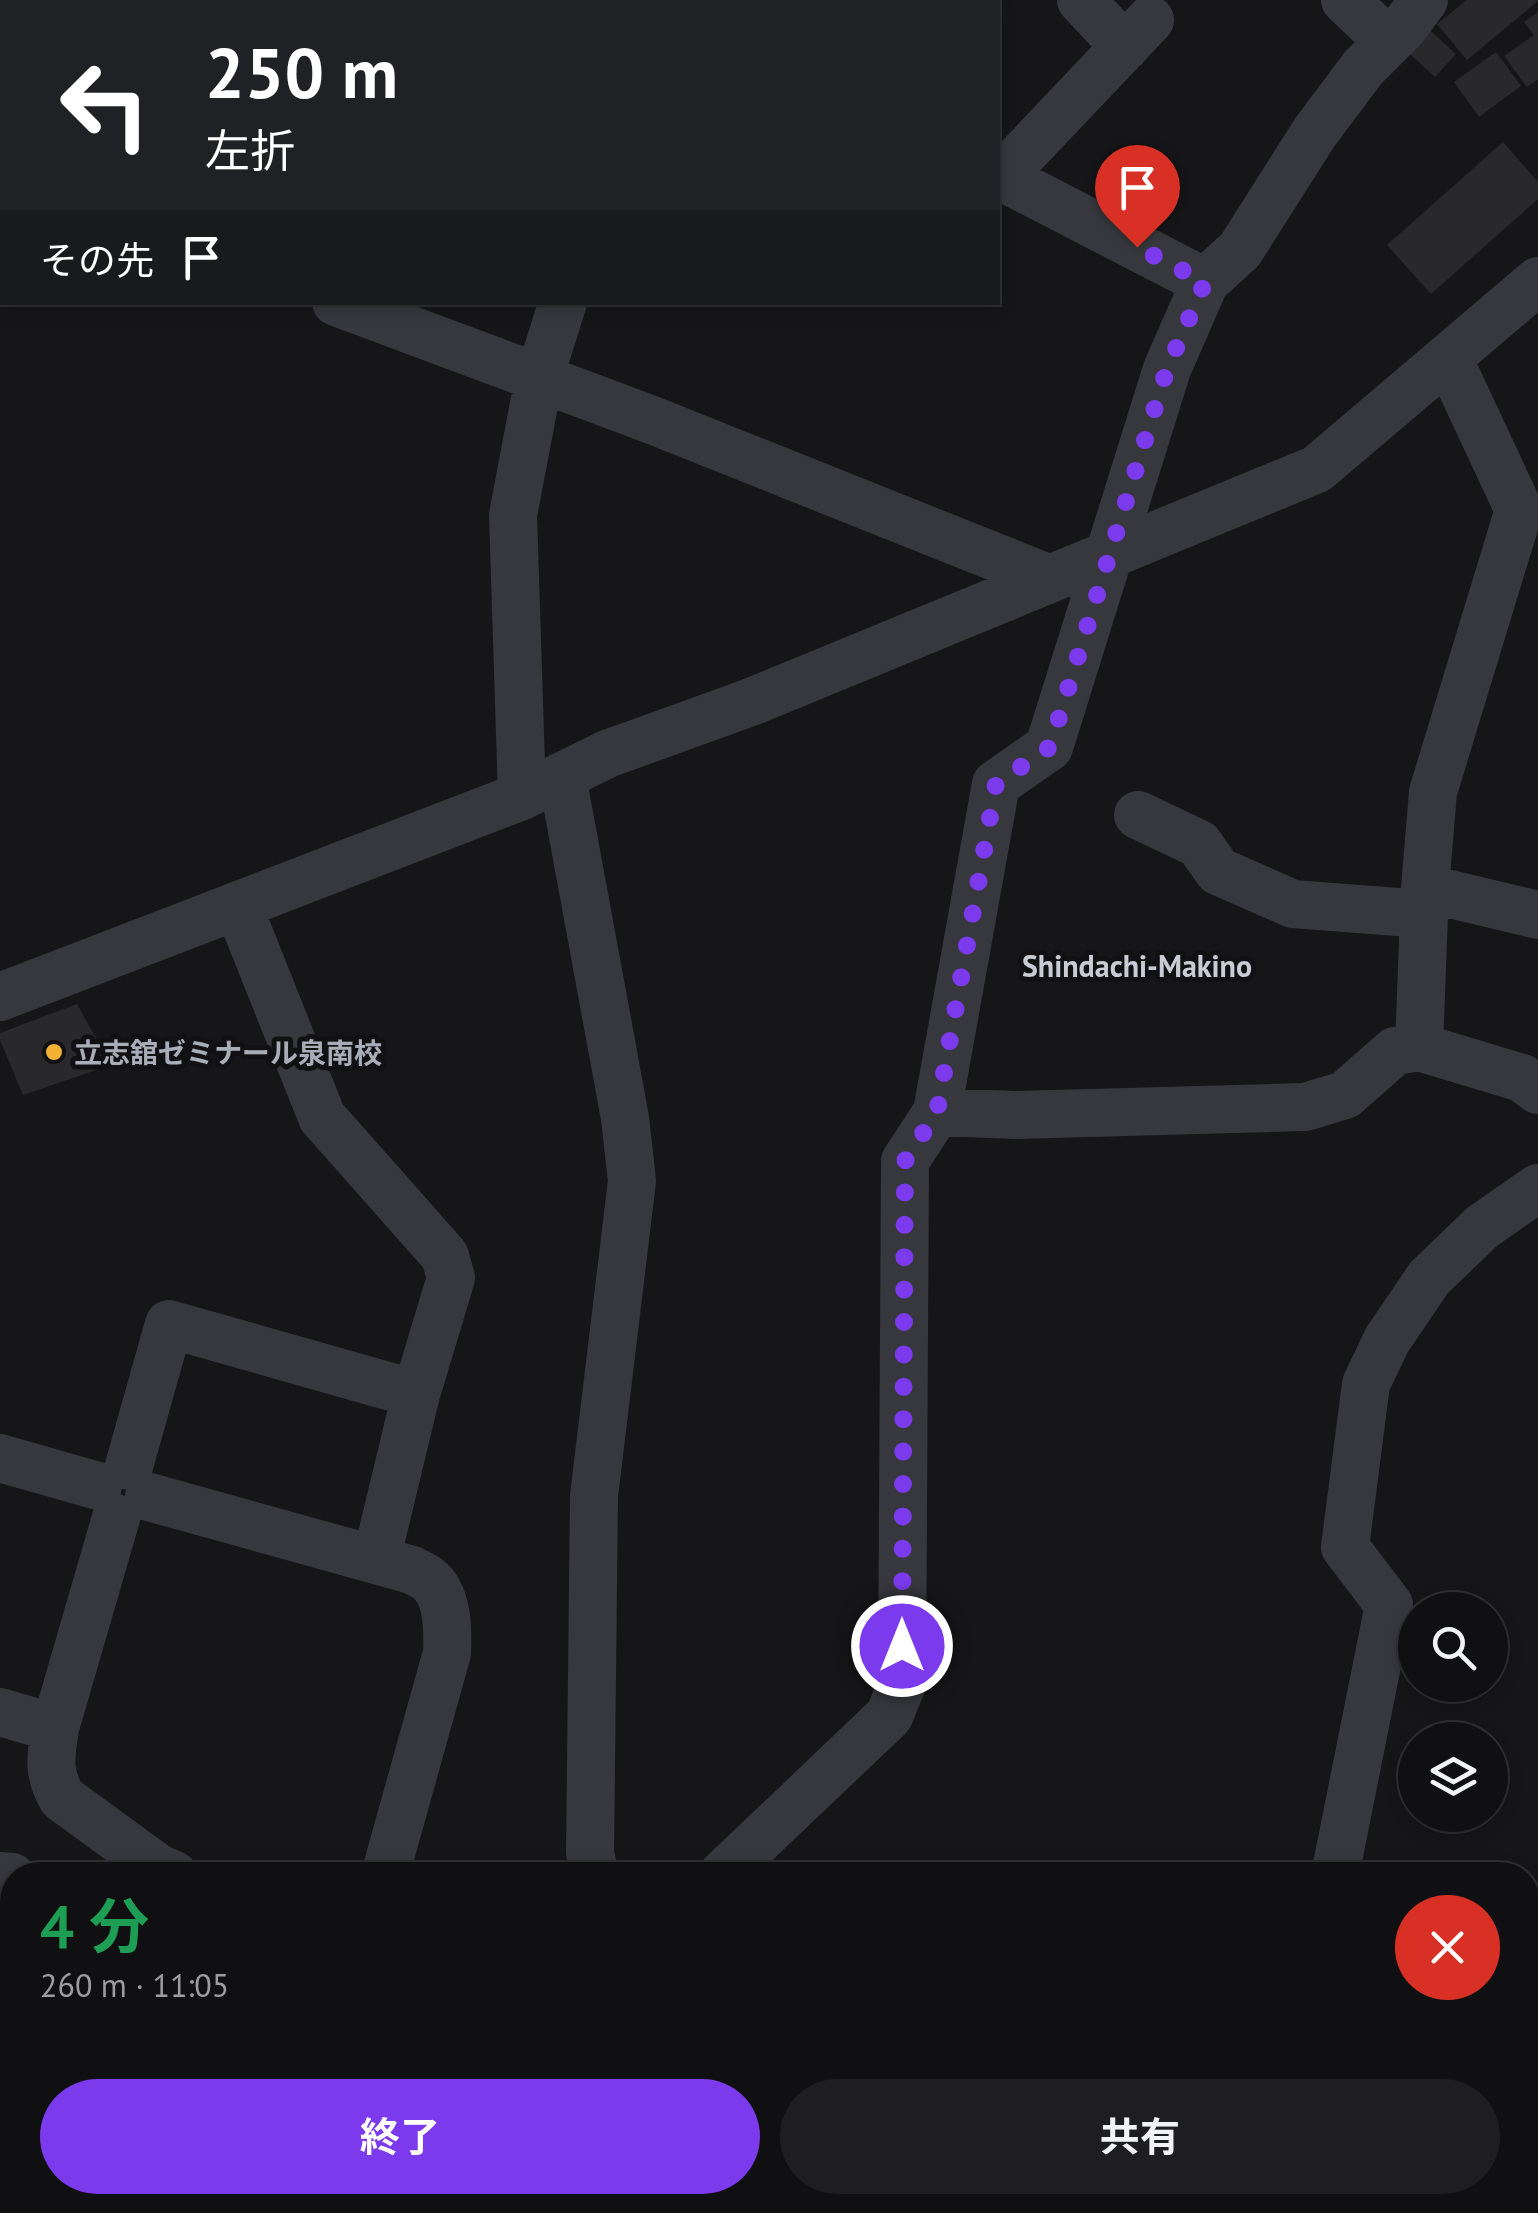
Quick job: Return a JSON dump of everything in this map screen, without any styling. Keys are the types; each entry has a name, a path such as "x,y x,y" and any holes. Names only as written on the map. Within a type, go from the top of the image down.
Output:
{"street":[{"path":"1000,175 1138,33 1081,0"},
{"path":"1345,0 1389,42"},
{"path":"736,1862 890,1716 902,1684 905,1161 937,1112 996,784 1050,747 1167,369 1205,282 1240,250 1315,132 1363,68 1404,28 1424,0"},
{"path":"1000,177 1205,282"},
{"path":"0,997 542,786 607,754 751,702 1317,469 1538,281"},
{"path":"344,305 652,420 1050,580"},
{"path":"562,305 539,378 512,514 542,786 625,1118 632,1182 594,1496 592,1862"},
{"path":"1419,1046 1434,792 1518,510 1448,358"},
{"path":"1138,815 1199,844 1218,871 1294,904 1425,901 1538,916"},
{"path":"238,906 322,1117 445,1256 451,1278 416,1394 376,1560"},
{"path":"937,1112 1018,1115 1305,1106 1345,1095 1395,1052 1419,1046 1522,1078 1538,1090"},
{"path":"1338,1862 1389,1605 1345,1547 1366,1384 1388,1340 1429,1278 1482,1227 1538,1188"},
{"path":"150,1862 62,1798 53,1782 50,1763 55,1728 169,1324 416,1394"},
{"path":"0,1458 412,1570 432,1581 448,1627 447,1653 389,1862"},
{"path":"0,1712 55,1728"}],"building":[{"path":"1467,0 1538,1 1467,60 1437,24"},
{"path":"1538,12 1538,79 1527,87 1504,56 1534,35 1524,22"},
{"path":"1422,23 1456,54 1435,77 1401,46"},
{"path":"1496,52 1521,86 1479,117 1454,82"},
{"path":"1503,142 1538,182 1538,199 1431,294 1387,245"},
{"name":"立志舘ゼミナール泉南校","path":"77,1004 111,1065 23,1095 0,1033"}],"place":[{"name":"立志舘ゼミナール泉南校","path":"54,1052"}],"district":[{"name":"Shindachi-Makino","path":"1137,965"}],"route":[{"path":"902,1646 905,1161 937,1112 996,784 1050,747 1167,369 1205,282 1137,247"}]}
